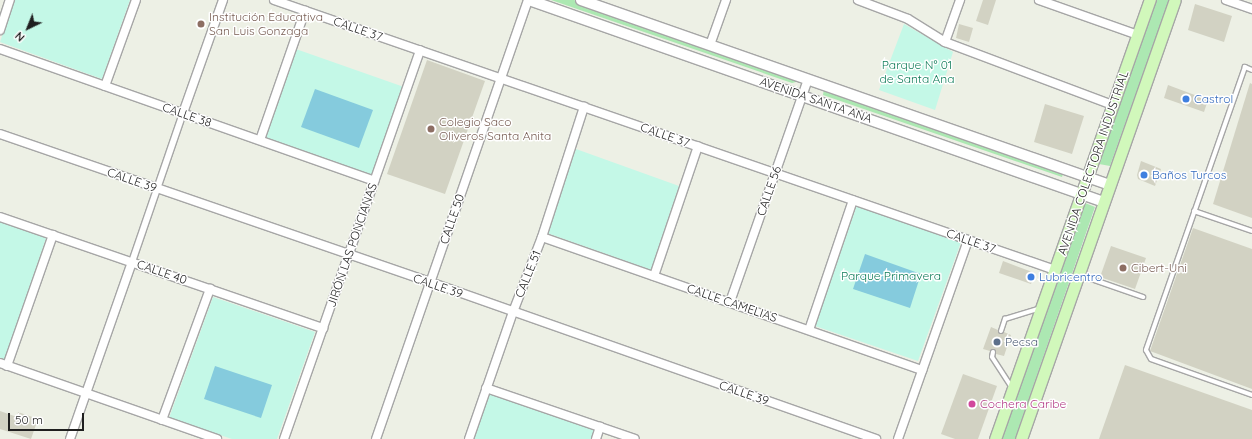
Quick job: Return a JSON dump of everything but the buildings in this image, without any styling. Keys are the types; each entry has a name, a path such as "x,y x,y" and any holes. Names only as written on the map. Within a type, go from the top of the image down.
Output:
{"main road":[{"name":"AVENIDA COLECTORA INDUSTRIAL","path":"995,439 1150,0"},
{"name":"AVENIDA COLECTORA INDUSTRIAL","path":"1022,439 1078,274 1175,0"}],"street":[{"path":"0,30 10,0"},
{"path":"105,86 136,0"},
{"path":"70,439 223,0"},
{"name":"CALLE 37","path":"274,0 1055,270"},
{"name":"CALLE 50","path":"376,439 528,0"},
{"name":"AVENIDA SANTA ANA","path":"528,0 1104,202"},
{"name":"AVENIDA SANTA ANA","path":"581,0 1110,185"},
{"path":"710,45 726,0"},
{"path":"858,0 908,19 945,42 1113,105"},
{"path":"945,42 960,0"},
{"path":"1039,0 1138,35"},
{"path":"1226,0 1247,5"},
{"path":"260,140 305,11"},
{"name":"CALLE 38","path":"0,49 374,181"},
{"name":"JIRÓN LAS PONCIANAS","path":"284,439 420,50"},
{"name":"CALLE 56","path":"730,302 808,79"},
{"name":"CALLE 51","path":"469,439 513,312 542,237 584,107"},
{"name":"CALLE 39","path":"0,134 430,282 876,439"},
{"path":"654,276 698,146"},
{"path":"809,330 853,200"},
{"name":"CALLE 40","path":"0,217 323,328"},
{"path":"53,234 4,365 217,439"},
{"name":"CALLE CAMELIAS","path":"542,237 922,370"},
{"path":"898,439 968,240"},
{"path":"162,420 210,289"},
{"path":"486,388 635,439"},
{"path":"596,439 600,427"}],"lane":[{"path":"1252,70 1245,67 1146,350 1147,355 1151,359 1252,395"},
{"path":"1194,211 1252,231"},
{"path":"1078,274 1143,297"},
{"path":"1001,331 1005,319 1042,307"},
{"path":"993,352 992,357 1013,390"}],"green space":[{"path":"14,0 130,0 102,79 0,42"},
{"path":"551,0 574,0 796,77 797,79 796,82 792,83"},
{"path":"1154,0 1169,0 1110,166 1099,164"},
{"name":"Parque N° 01 de Santa Ana","path":"904,24 953,52 935,110 879,90"},
{"path":"293,48 404,87 373,177 262,136"},
{"path":"315,89 373,110 359,148 301,127"},
{"path":"824,89 1064,171 1062,177 823,95"},
{"path":"576,149 679,186 651,270 547,233"},
{"path":"1085,203 1095,207 1015,439 1002,439"},
{"name":"Parque Primavera","path":"857,205 961,242 918,361 815,326"},
{"path":"0,222 46,238 5,361 0,359"},
{"path":"865,254 921,274 910,308 853,289"},
{"path":"213,297 315,332 277,439 232,439 169,418"},
{"path":"215,366 272,385 261,418 204,399"},
{"path":"489,393 595,429 592,439 473,439"}],"place":[{"name":"Institución Educativa San Luis Gonzaga","path":"201,24"},
{"name":"Castrol","path":"1186,99"},
{"name":"Colegio Saco Oliveros Santa Anita","path":"431,129"},
{"name":"Baños Turcos","path":"1144,175"},
{"name":"Cibert-Uni","path":"1123,268"},
{"name":"Lubricentro","path":"1031,277"},
{"name":"Pecsa","path":"997,342"},
{"name":"Cochera Caribe","path":"972,404"}]}
